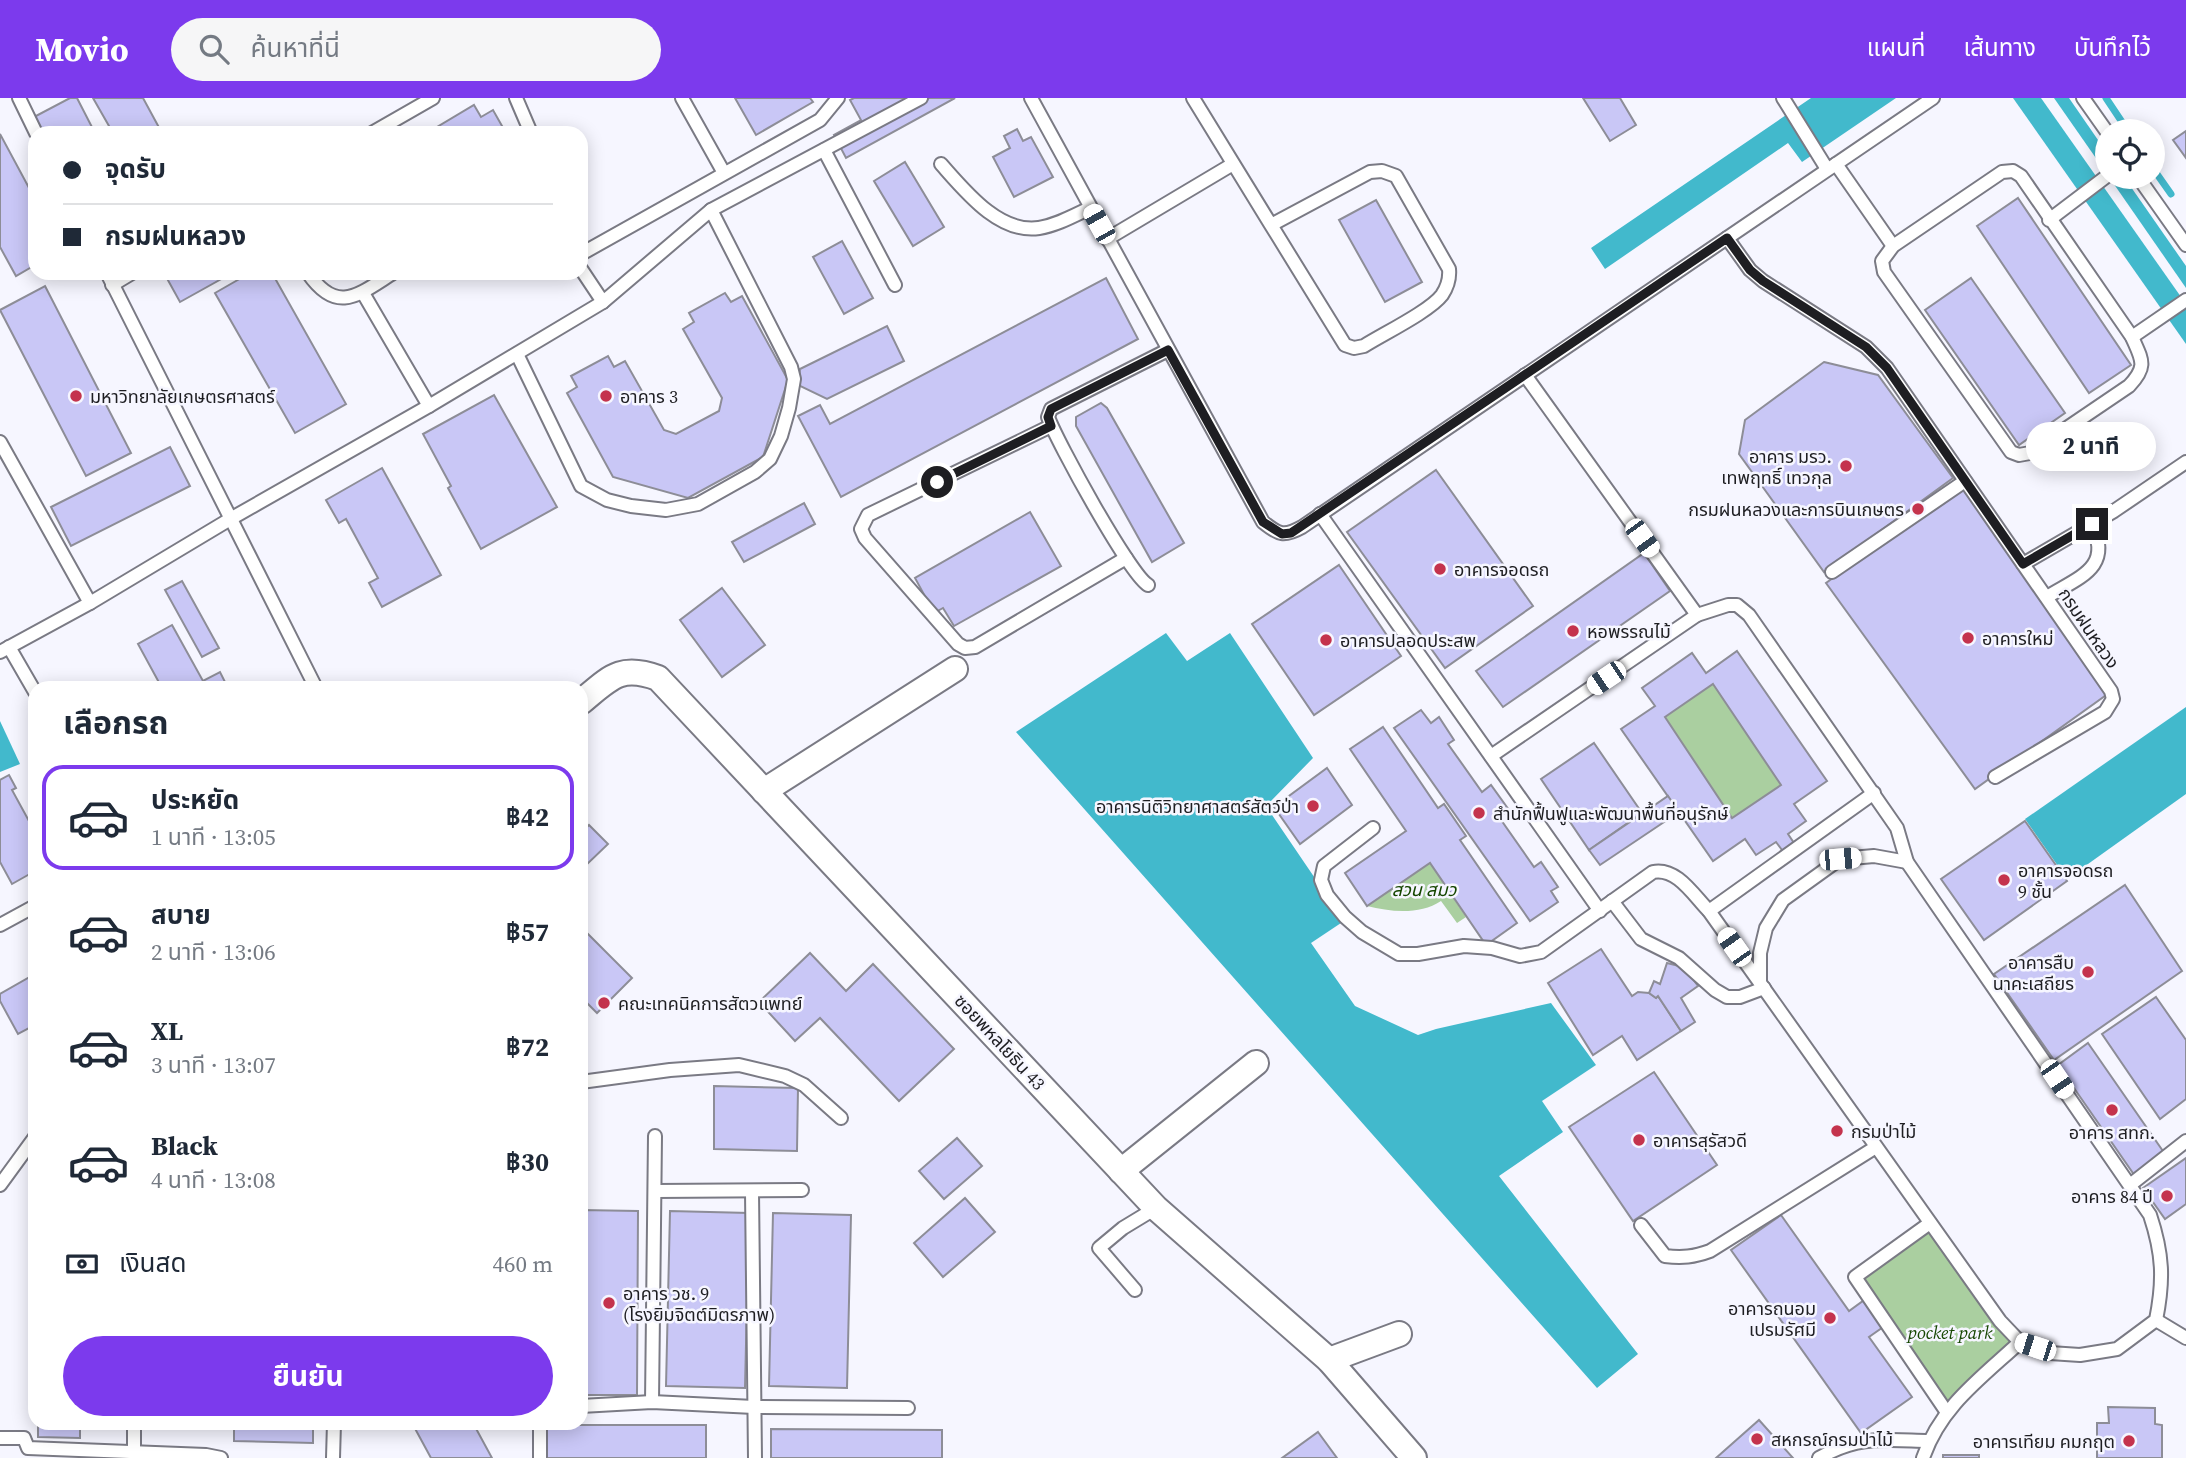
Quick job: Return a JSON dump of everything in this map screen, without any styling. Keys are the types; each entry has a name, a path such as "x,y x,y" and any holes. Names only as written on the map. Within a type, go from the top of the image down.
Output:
{"street":[{"path":"764,792 955,669"},
{"name":"ซอยพหลโยธิน 43","path":"588,696 611,677 633,671 659,678 1156,1208 1329,1360 1414,1458"},
{"path":"1121,1171 1256,1063"},
{"path":"1329,1360 1399,1334"}],"lane":[{"path":"19,98 33,126"},
{"path":"384,126 433,98"},
{"path":"516,98 528,126"},
{"path":"682,98 724,173"},
{"path":"588,250 820,120 838,98"},
{"path":"28,683 4,650 90,603 603,302 711,210 921,98"},
{"path":"1031,98 1263,522 1282,534 1291,533 1320,514 1933,98"},
{"path":"1193,98 1233,164 1345,345 1354,348 1364,346 1441,296 1450,280 1449,269 1396,176 1382,170 1370,172 1271,225"},
{"path":"1783,98 1818,154 1832,167 1893,246"},
{"path":"2083,98 2098,119"},
{"path":"824,150 895,285"},
{"path":"941,164 976,203 1013,226 1036,228 1055,224 1090,208"},
{"path":"1107,239 1233,164"},
{"path":"2013,171 2021,176 2132,337 2143,362 2141,374 2129,386 2030,453 2019,455 2011,452 1884,272 1882,261 1893,246 2002,172 2013,171"},
{"path":"2049,220 2095,185"},
{"path":"2148,189 2181,227 2186,245"},
{"path":"517,354 581,486 607,500 666,510 677,508 698,504 755,472 770,458 781,436 794,379 791,367 711,210"},
{"name":"กรมฝนหลวง","path":"1727,238 1750,270 1763,281 1866,347 1887,368 2111,691 2112,705 2105,712 1995,778"},
{"path":"110,280 313,681"},
{"path":"313,280 319,289 332,296 350,298 382,280"},
{"path":"588,280 603,302"},
{"path":"363,293 429,406"},
{"path":"2132,337 2186,300"},
{"path":"1148,586 1141,581 1126,558 1048,417 1051,409 1168,350"},
{"path":"1525,375 1698,615"},
{"path":"1051,426 868,515 862,529 865,538 958,644 965,648 975,647 1126,558"},
{"path":"0,442 90,603"},
{"path":"2023,564 2092,524 2186,462"},
{"path":"1832,572 1965,481"},
{"path":"1320,514 1600,911"},
{"path":"2047,597 2097,564 2100,547 2092,524"},
{"path":"1373,828 1324,866 1321,880 1327,895 1345,917 1362,932 1399,954 1418,954 1464,946 1492,948 1520,956 1541,952 1653,872 1660,870 1673,874 1709,911 2000,1321 2020,1342 2050,1353 2080,1355 2116,1349 2156,1320 2162,1281 2160,1246 2150,1215 1907,862 1897,828 1749,615 1737,605 1728,605 1698,615 1491,756"},
{"path":"1709,911 1874,793"},
{"path":"1761,985 1760,953 1766,928 1783,900 1840,859 1874,856 1907,862"},
{"path":"1612,901 1641,939 1679,958 1715,990 1727,997 1740,997 1761,985"},
{"path":"0,925 28,910"},
{"path":"588,1081 670,1070 739,1065 785,1076 804,1085 841,1118"},
{"path":"652,1402 655,1136"},
{"path":"2130,1185 2186,1141"},
{"path":"0,1185 28,1147"},
{"path":"1641,1225 1665,1256 1686,1258 1698,1255 1710,1251 1876,1147"},
{"path":"656,1191 802,1190"},
{"path":"752,1192 755,1458"},
{"path":"1135,1290 1099,1248 1123,1228 1156,1208"},
{"path":"1930,1223 1855,1277 1946,1411"},
{"path":"2156,1320 2186,1338"},
{"path":"1923,1458 1946,1411 2020,1342"},
{"path":"588,1406 652,1402 754,1407 908,1408"},
{"path":"134,1430 134,1452"},
{"path":"333,1458 334,1430"},
{"path":"540,1430 540,1458"},
{"path":"0,1438 24,1438 28,1448 221,1458"},
{"path":"1819,1458 1839,1447 1857,1442 1929,1441"}],"green space":[{"path":"1713,684 1781,785 1732,818 1665,717"},
{"name":"สวน สมว","path":"1430,863 1466,917 1457,923 1441,901 1424,909 1405,911 1367,906"},
{"name":"pocket park","path":"1930,1223 2020,1342 1946,1411 1855,1277"}],"water":[{"path":"1811,98 1896,98 1802,162 1788,143 1605,269 1591,248"},
{"path":"2013,98 2041,98 2095,175 2095,189 2105,189 2186,304 2186,344"},
{"path":"2054,98 2069,98 2095,136 2095,157"},
{"path":"2117,189 2132,189 2186,266 2186,288"},
{"path":"1166,633 1187,661 1230,633 1313,758 1266,806 1344,921 1311,943 1355,1006 1418,1035 1551,1003 1596,1065 1542,1101 1563,1132 1499,1176 1638,1354 1597,1388 1016,732"},
{"path":"2186,707 2186,794 2067,879 2025,819"},
{"path":"0,721 20,764 0,772"}],"building":[{"path":"70,98 77,98 91,126 38,126 34,117"},
{"path":"93,98 143,98 158,126 109,126"},
{"path":"735,98 810,98 813,102 756,135"},
{"path":"955,98 846,158 834,135 861,120 850,100"},
{"path":"1583,98 1620,98 1636,125 1610,141"},
{"path":"474,105 481,117 493,110 502,126 439,126"},
{"path":"1017,129 1023,141 1031,137 1053,177 1014,197 993,157 1010,148 1004,136"},
{"path":"2186,131 2186,158 2173,140"},
{"path":"0,134 28,186 28,269 16,276 0,247"},
{"path":"905,162 944,227 913,246 874,181"},
{"path":"2018,198 2131,365 2089,393 1977,226"},
{"path":"1376,200 1422,282 1385,302 1339,220"},
{"path":"842,241 873,298 844,314 813,257"},
{"path":"1106,278 1138,339 841,497 798,416 820,405 830,424"},
{"path":"1971,278 2065,413 2019,445 1925,310"},
{"path":"168,280 219,280 180,302"},
{"path":"238,280 276,280 346,404 295,433 215,293"},
{"path":"45,286 131,453 86,476 0,310"},
{"name":"อาคาร 3","path":"725,293 731,302 742,296 788,380 763,457 688,498 613,477 567,393 577,387 571,376 608,356 614,367 625,361 664,430 676,434 719,411 722,398 683,329 694,322 689,313"},
{"path":"887,326 904,361 827,399 798,385 800,369"},
{"name":"อาคาร มรว. เทพฤทธิ์ เทวกุล","path":"1824,362 1878,375 1953,478 1824,572 1739,454 1745,420"},
{"path":"494,395 557,507 481,549 423,434"},
{"path":"1101,403 1107,408 1184,543 1152,562 1076,426 1076,417"},
{"path":"170,447 190,486 71,546 51,507"},
{"path":"382,468 441,575 382,607 369,583 378,578 346,519 339,523 326,500"},
{"name":"อาคารจอดรถ","path":"1436,470 1533,606 1445,668 1347,532"},
{"name":"อาคารใหม่","path":"1961,486 2109,693 1975,789 1826,583"},
{"path":"804,503 815,524 744,562 732,542"},
{"path":"1030,512 1061,566 954,626 943,608 934,613 915,578"},
{"name":"หอพรรณไม้","path":"1644,553 1670,591 1503,707 1476,671"},
{"name":"อาคารปลอดประสพ","path":"1339,565 1401,656 1314,715 1252,624"},
{"path":"182,581 219,648 202,657 165,590"},
{"path":"722,588 765,645 722,677 680,620"},
{"path":"172,625 203,681 158,681 138,644"},
{"path":"1737,651 1827,781 1794,804 1806,821 1788,834 1796,846 1785,854 1776,842 1756,855 1745,839 1713,861 1621,729 1655,706 1642,688 1692,653 1706,673","holes":["1713,684 1781,785 1732,818 1665,717"]},
{"path":"220,672 224,681 203,681"},
{"name":"สำนักฟื้นฟูและพัฒนาพื้นที่อนุรักษ์","path":"1421,710 1431,723 1439,717 1454,740 1448,744 1482,792 1491,785 1509,810 1499,817 1534,867 1541,862 1558,887 1551,891 1558,902 1530,921 1394,728"},
{"path":"1383,727 1438,808 1444,804 1466,836 1460,840 1517,923 1486,945 1430,863 1367,906 1345,873 1406,831 1350,749"},
{"path":"1594,743 1642,813 1589,850 1541,779"},
{"name":"อาคารนิติวิทยาศาสตร์สัตว์ป่า","path":"1327,768 1352,805 1300,844 1274,807"},
{"path":"9,775 16,788 12,790 28,819 28,875 12,884 0,862 0,780"},
{"path":"1668,796 1679,812 1600,865 1589,850"},
{"name":"อาคารจอดรถ 9 ชั้น","path":"2025,821 2067,881 1984,940 1941,879"},
{"path":"588,826 608,844 588,863"},
{"name":"อาคารสืบ นาคะเสถียร","path":"2125,885 2182,971 2054,1060 1994,974"},
{"path":"588,934 632,978 597,1013 588,1004"},
{"path":"1601,949 1632,996 1638,992 1649,993 1656,998 1658,996 1681,1031 1637,1060 1622,1036 1593,1055 1548,983"},
{"path":"810,953 846,991 873,964 954,1049 899,1101 820,1018 795,1041 759,1002"},
{"path":"1667,963 1679,966 1698,986 1681,998 1695,1022 1681,1031 1658,996 1656,998 1649,993 1654,981 1660,984"},
{"path":"28,978 28,1029 18,1034 0,1001 0,994"},
{"path":"2156,997 2186,1040 2186,1099 2160,1119 2102,1034"},
{"name":"อาคาร สทก.","path":"2088,1043 2165,1154 2135,1176 2058,1065"},
{"name":"อาคารสุรัสวดี","path":"1654,1072 1717,1165 1633,1221 1569,1127"},
{"path":"714,1086 798,1088 797,1151 714,1149"},
{"path":"957,1138 982,1166 944,1199 919,1171"},
{"name":"อาคาร 84 ปี","path":"2186,1158 2186,1204 2165,1219 2143,1188"},
{"path":"965,1198 995,1232 943,1277 914,1243"},
{"name":"อาคาร วช. 9 (โรงยิมจิตต์มิตรภาพ)","path":"588,1210 638,1211 637,1395 588,1395"},
{"path":"670,1211 749,1213 745,1388 666,1386"},
{"path":"773,1213 851,1215 847,1388 769,1386"},
{"name":"อาคารถนอม เปรมรัศมี","path":"1781,1215 1849,1311 1867,1298 1886,1325 1869,1337 1912,1397 1861,1433 1731,1250"},
{"name":"อาคารเทียม คมกฤต","path":"2108,1407 2155,1408 2155,1424 2162,1425 2162,1458 2097,1458 2097,1423 2109,1423"},
{"name":"สหกรณ์กรมป่าไม้","path":"1759,1420 1793,1458 1716,1458"},
{"path":"588,1425 706,1425 706,1458 541,1458 540,1430 588,1430"},
{"path":"771,1429 942,1430 942,1458 771,1458"},
{"path":"38,1430 80,1430 80,1438 38,1437"},
{"path":"234,1430 313,1430 313,1443 234,1441"},
{"path":"416,1430 477,1430 492,1458 431,1458"},
{"path":"1318,1432 1337,1458 1282,1458"},
{"name":"อาคารเทียม คมกฤต","path":"1943,1455 1979,1455 1979,1458 1943,1458"}],"waterway":[{"path":"2106,98 2120,119"},
{"path":"2165,185 2171,194"}],"place":[{"name":"มหาวิทยาลัยเกษตรศาสตร์","path":"76,396"},
{"name":"อาคาร 3","path":"606,396"},
{"name":"อาคาร มรว. เทพฤทธิ์ เทวกุล","path":"1846,466"},
{"name":"กรมฝนหลวงและการบินเกษตร","path":"1918,509"},
{"name":"อาคารจอดรถ","path":"1440,569"},
{"name":"หอพรรณไม้","path":"1573,631"},
{"name":"อาคารใหม่","path":"1968,638"},
{"name":"อาคารปลอดประสพ","path":"1326,640"},
{"name":"อาคารนิติวิทยาศาสตร์สัตว์ป่า","path":"1313,806"},
{"name":"สำนักฟื้นฟูและพัฒนาพื้นที่อนุรักษ์","path":"1479,813"},
{"name":"อาคารจอดรถ 9 ชั้น","path":"2004,880"},
{"name":"อาคารสืบ นาคะเสถียร","path":"2088,972"},
{"name":"คณะเทคนิคการสัตวแพทย์","path":"604,1003"},
{"name":"อาคาร สทก.","path":"2112,1110"},
{"name":"กรมป่าไม้","path":"1837,1131"},
{"name":"อาคารสุรัสวดี","path":"1639,1140"},
{"name":"อาคาร 84 ปี","path":"2167,1196"},
{"name":"อาคาร วช. 9 (โรงยิมจิตต์มิตรภาพ)","path":"609,1303"},
{"name":"อาคารถนอม เปรมรัศมี","path":"1830,1318"},
{"name":"สหกรณ์กรมป่าไม้","path":"1757,1439"},
{"name":"อาคารเทียม คมกฤต","path":"2129,1441"}],"route":[{"path":"937,482 1051,426 1048,417 1051,409 1168,350 1263,522 1282,534 1291,533 1727,238 1750,270 1763,281 1866,347 1887,368 2023,564 2092,524"}]}
